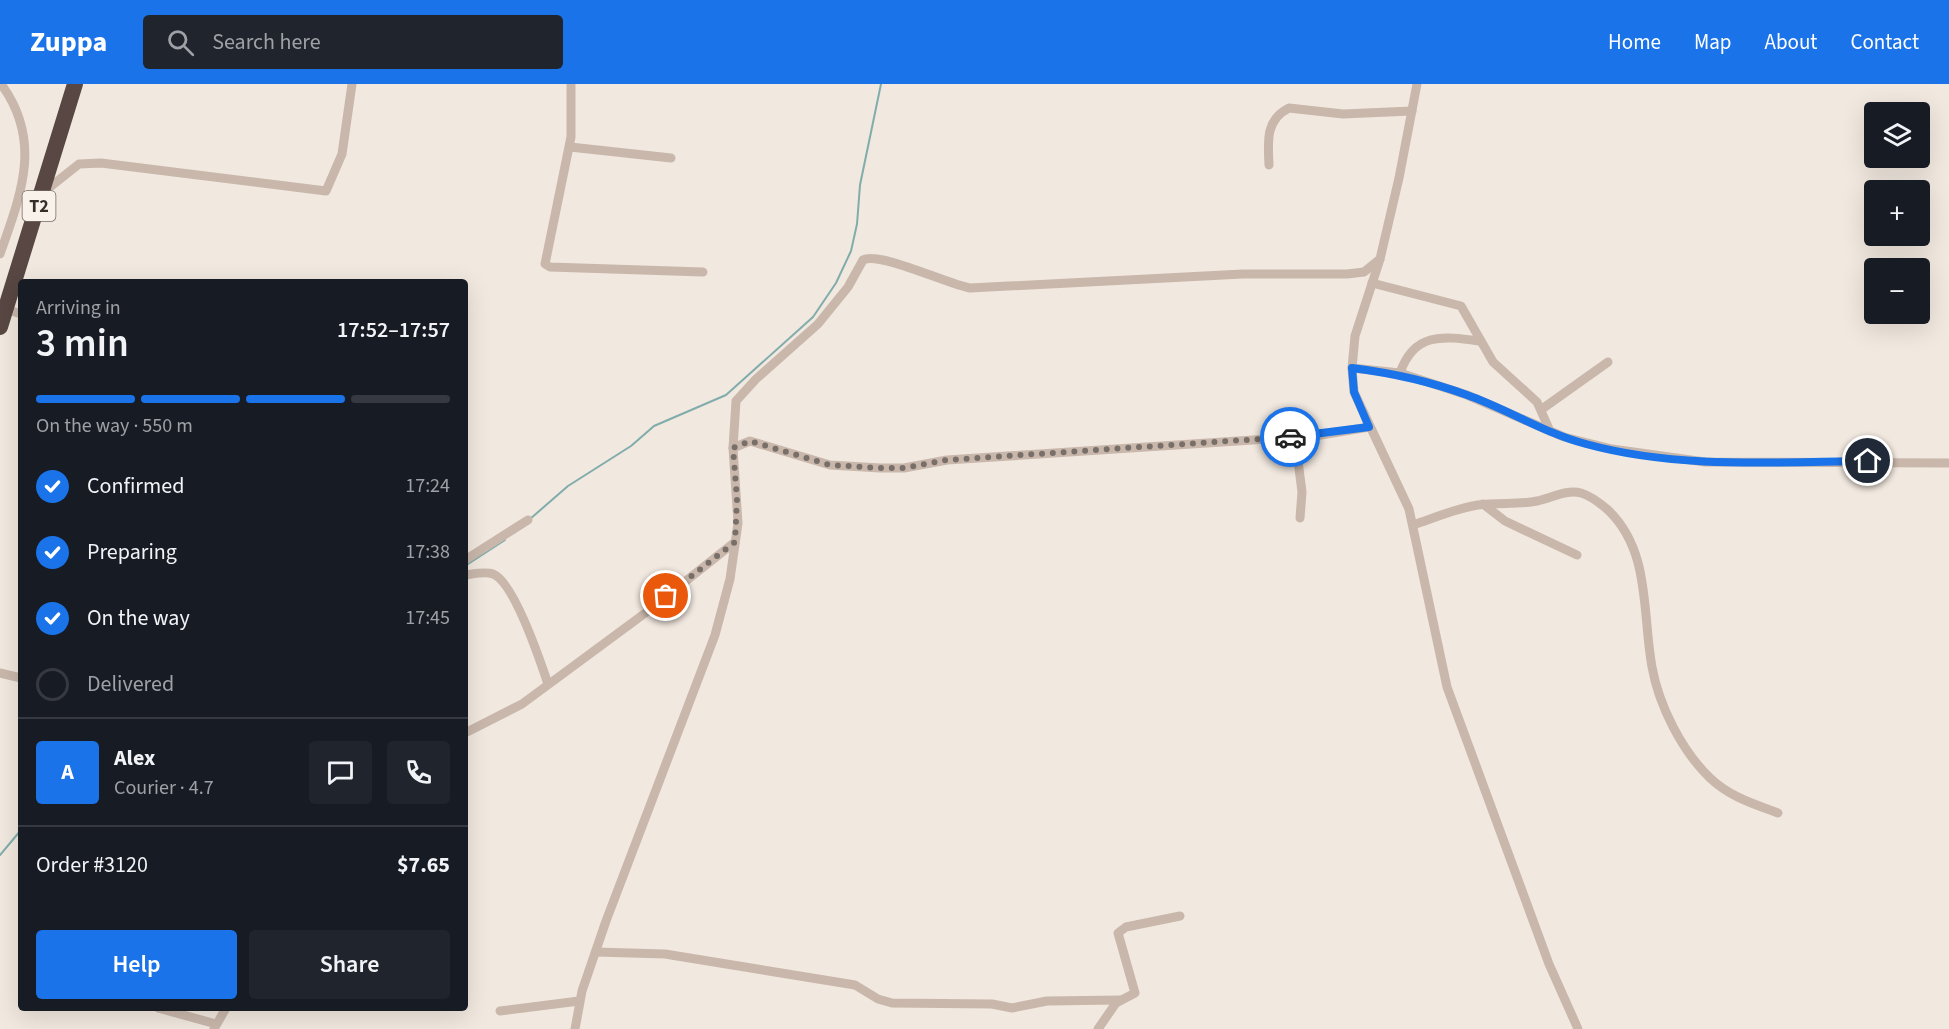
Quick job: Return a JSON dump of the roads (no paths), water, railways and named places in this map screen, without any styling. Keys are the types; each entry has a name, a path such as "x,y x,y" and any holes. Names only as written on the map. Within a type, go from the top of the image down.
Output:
{"highway":[{"name":"T2","path":"22,279 43,192 75,84"},
{"name":"T2","path":"0,327 14,312 18,295"}],"street":[{"path":"0,254 20,193 26,140 14,101 1,84"},
{"path":"43,192 79,164 101,163 326,191 342,154 352,84"},
{"path":"571,84 570,147 544,258 547,266 703,272"},
{"path":"1417,84 1380,259 1355,336 1352,368 1354,392 1388,463 1413,525 1430,615 1450,695 1549,964 1578,1029"},
{"path":"1269,165 1268,136 1272,123 1289,108 1342,114 1412,111"},
{"path":"570,147 671,158"},
{"path":"575,1029 579,1001 619,883 663,777 715,635 730,579 737,499 733,448 736,401 756,379 818,324 867,258 893,262 941,281 970,288 1243,274 1347,274 1364,272 1380,259"},
{"path":"1372,283 1461,306 1473,324 1479,341 1499,370 1542,409 1550,431"},
{"path":"1400,373 1411,353 1427,339 1451,338 1479,341"},
{"path":"1542,409 1608,362"},
{"path":"1352,368 1400,373 1467,395 1550,431 1595,446 1705,462 1949,463"},
{"path":"733,448 750,441 830,465 893,468 947,460 1295,437 1369,427"},
{"path":"1295,437 1302,492 1300,518"},
{"path":"1413,525 1483,504 1535,501 1571,492 1588,496 1615,517 1633,543 1637,557 1652,669 1662,703 1674,726 1693,758 1712,780 1738,798 1778,813"},
{"path":"1483,504 1505,521 1577,555"},
{"path":"468,558 528,520"},
{"path":"468,732 522,704 621,632 735,542"},
{"path":"468,575 493,574 499,580 524,617 548,684"},
{"path":"0,673 18,677"},
{"path":"596,952 665,954 855,985 878,999 892,1003 992,1004 1012,1008 1047,1001 1120,1000 1133,994 1135,990 1121,951 1118,933 1126,927 1180,916"},
{"path":"1098,1029 1120,1000"},
{"path":"500,1011 579,1001"},
{"path":"167,1011 215,1027 224,1011"}],"waterway":[{"path":"530,519 568,486 631,446 654,426 726,395 813,317 836,283 851,251 857,224 860,185 881,84"},
{"path":"468,564 505,540"},
{"path":"0,855 18,834"}]}
